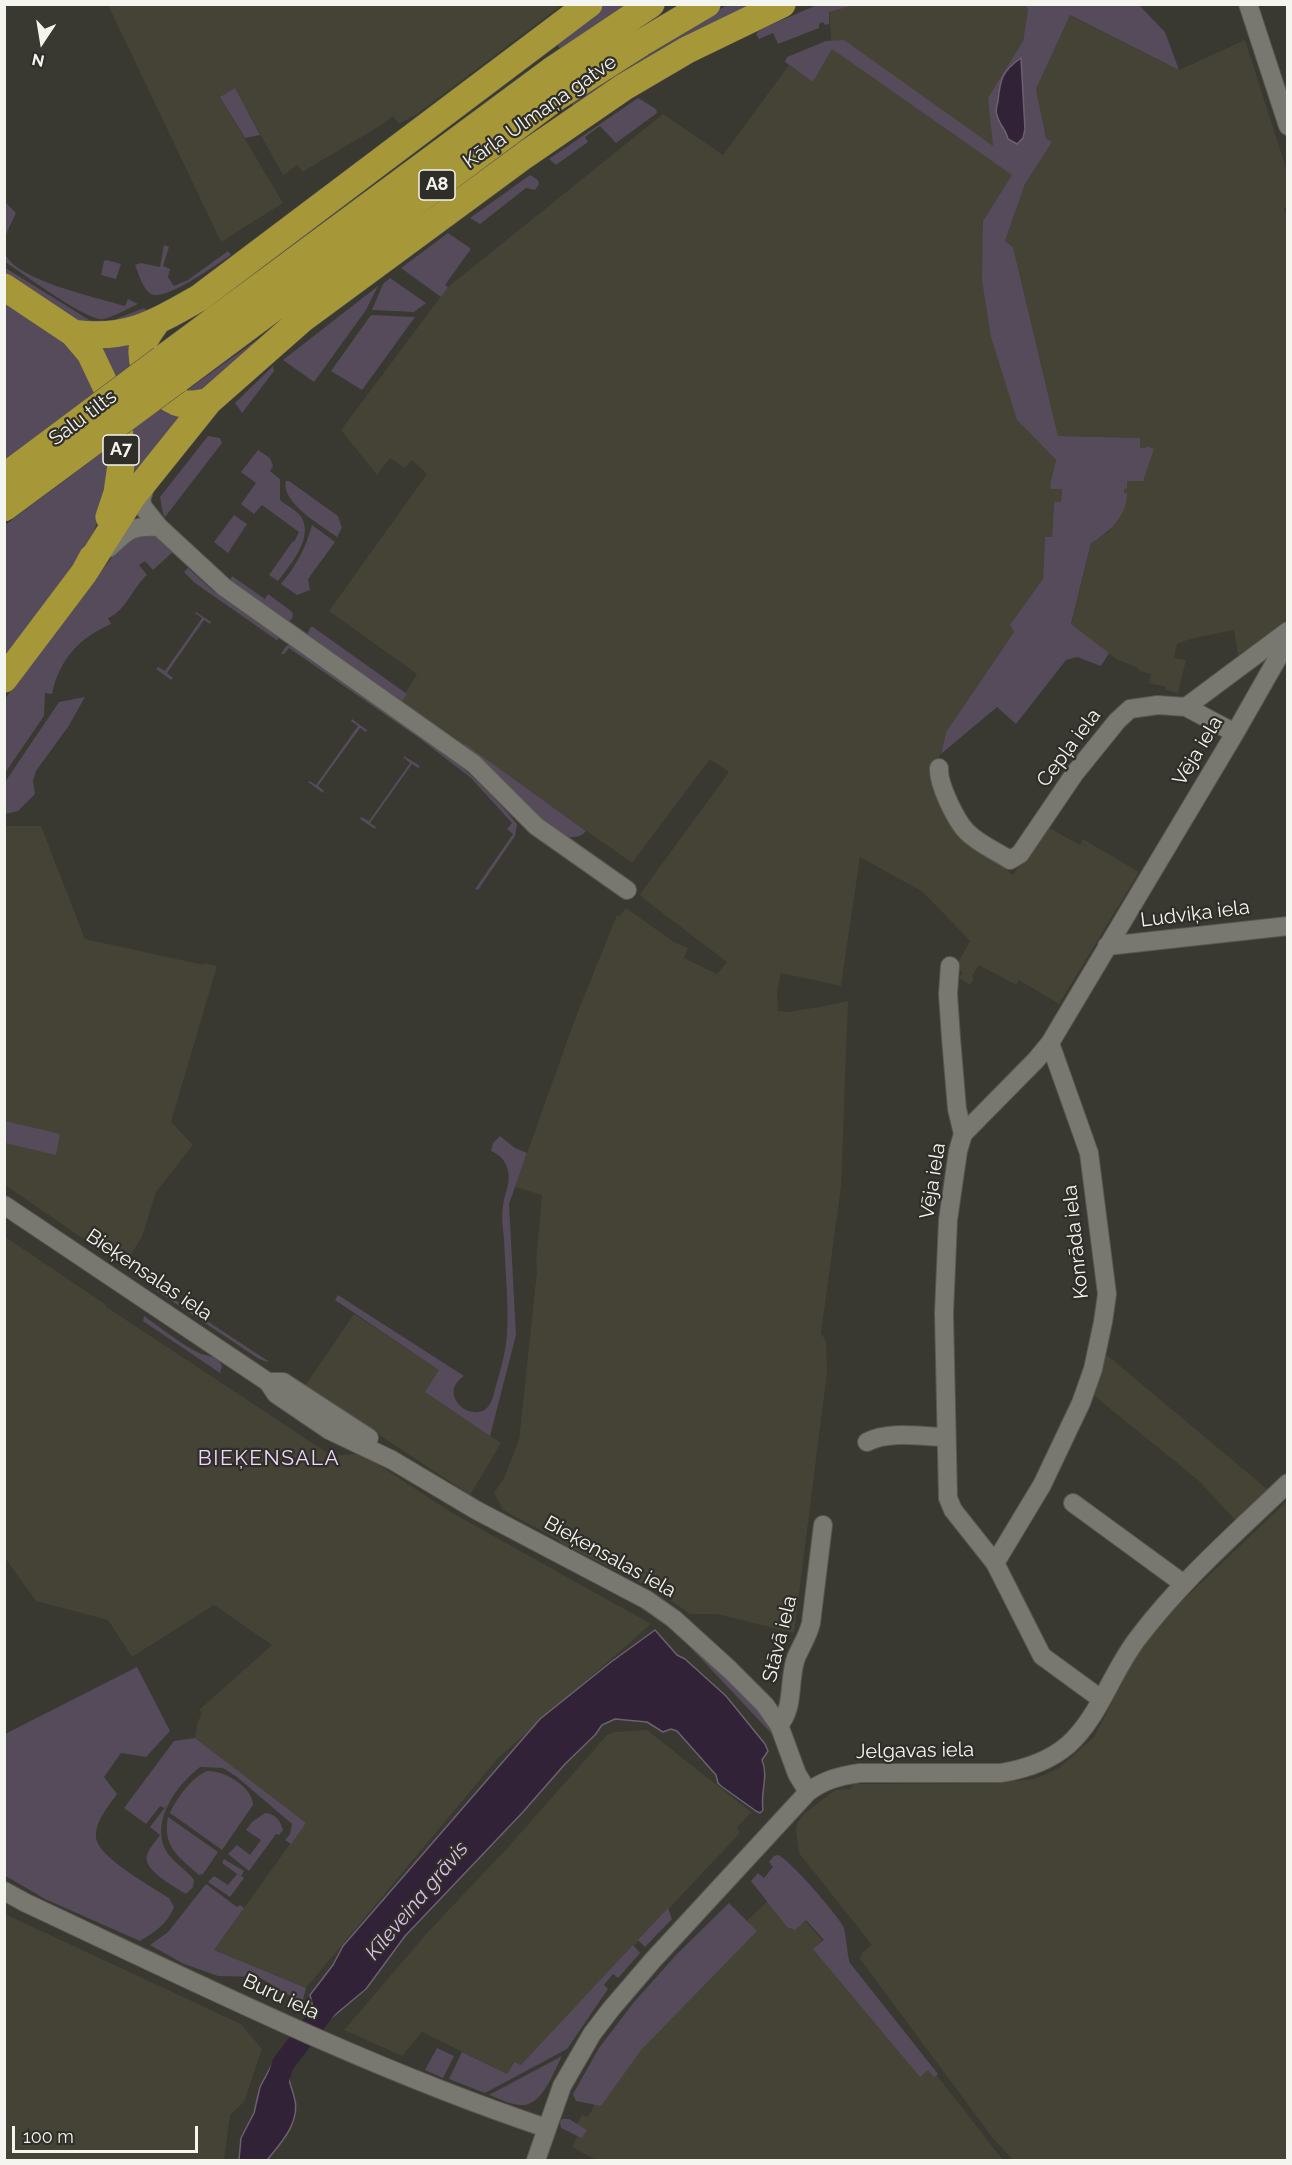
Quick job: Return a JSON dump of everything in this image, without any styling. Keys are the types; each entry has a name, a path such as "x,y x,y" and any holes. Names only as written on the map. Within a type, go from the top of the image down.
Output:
{"highway":[{"path":"74,333 105,336 155,324 199,298 589,4"},
{"name":"Kārļa Ulmaņa gatve","path":"169,369 550,71 651,4"},
{"name":"Kārļa Ulmaņa gatve","path":"169,369 558,96 640,43 707,4"},
{"path":"84,573 132,497 209,401 315,309 562,129 624,87 687,50 782,4"},
{"name":"A7","path":"4,287 74,333 90,353 98,369 115,409 121,433 121,465 117,493 100,541 84,573 4,679"},
{"path":"155,324 145,339 141,352 144,369 150,378 157,387 175,401 195,405 209,401"},
{"name":"Salu tilts","path":"4,477 169,369"},
{"name":"Salu tilts","path":"4,508 169,369"}],"street":[{"path":"1248,4 1287,126"},
{"path":"147,480 141,500 147,513 224,587 474,764 536,826 627,890"},
{"path":"84,573 130,529 140,526 159,527"},
{"path":"1186,707 1287,631"},
{"name":"Vēja iela","path":"1101,1699 1042,1656 995,1563 950,1505 948,1498 944,1312 948,1220 958,1151 963,1134 1050,1043 1235,733 1287,640"},
{"name":"Cepļa iela","path":"939,768 942,786 966,831 1010,860 1020,854 1075,773 1117,721 1130,709 1158,705 1186,707 1235,733"},
{"name":"Ludviķa iela","path":"1107,946 1287,926"},
{"path":"950,966 948,994 952,1050 957,1109 963,1134"},
{"name":"Konrāda iela","path":"995,1563 1042,1485 1081,1403 1093,1369 1107,1294 1089,1153 1050,1043"},
{"name":"Bieķensalas iela","path":"4,1205 268,1382 276,1394 329,1430 392,1460 476,1510 646,1600 674,1618 765,1705 779,1725 797,1774 808,1792"},
{"path":"867,1442 875,1437 889,1436 946,1437"},
{"name":"Jelgavas iela","path":"536,2160 562,2086 592,2034 653,1960 808,1792 822,1782 838,1776 860,1773 1002,1773 1021,1770 1051,1757 1067,1746 1083,1730 1136,1640 1182,1585 1287,1483"},
{"path":"1073,1503 1182,1585"},
{"name":"Stāvā iela","path":"779,1725 788,1713 796,1658 808,1635 811,1623 823,1525"},
{"name":"Buru iela","path":"4,1891 46,1913 327,2043 442,2090 546,2128"}],"shaded area":[{"path":"854,4 1026,5 1028,10 1023,41 989,98 995,162 1013,175 983,221 1017,420 1056,460 1050,485 1062,489 1061,502 1054,502 1052,537 1045,537 1043,579 1011,625 1014,632 946,732 941,754 929,772 939,794 977,846 1013,875 1046,826 1080,845 1083,839 1139,872 1059,1004 1019,980 1016,985 979,965 972,976 974,978 970,985 959,978 963,972 955,968 970,941 923,892 860,857 841,986 781,973 777,991 778,1011 787,1012 848,1001 841,1187 821,1333 826,1341 827,1373 794,1633 717,1614 690,1614 657,1591 562,1544 557,1539 503,1510 494,1493 504,1478 519,1440 537,1272 542,1195 515,1187 575,1019 617,915 620,916 626,908 674,942 688,948 684,958 717,974 727,962 640,894 729,772 710,759 632,863 401,700 417,674 329,611 427,474 412,460 405,468 390,458 377,475 341,430 448,287 663,114 723,155 789,65 813,82 832,49 829,12"},
{"path":"108,5 562,5 417,114 399,124 393,116 302,172 298,165 283,175 235,89 220,97 283,203 221,242"},
{"path":"602,5 629,5 561,50 557,44 561,35"},
{"path":"727,5 766,5 576,110 572,104 624,67"},
{"path":"817,5 854,5 829,12 829,24 825,25 823,22 819,24 819,28 778,44 773,33 759,39 756,34 761,29"},
{"path":"1026,5 1139,5 1165,32 1179,70 1070,15 1036,89 1046,138 1052,142 1025,184 1005,241 1013,247 1058,436 1140,438 1140,448 1147,448 1147,446 1154,449 1143,481 1127,481 1127,488 1124,489 1124,493 1127,493 1126,501 1121,516 1105,534 1091,543 1071,624 1109,653 1101,666 1077,657 1066,660 1016,724 997,707 941,754 946,732 1014,632 1010,625 1043,579 1045,537 1052,537 1054,502 1061,502 1062,489 1051,489 1050,485 1056,460 1017,420 991,337 982,280 983,221 1012,175 832,49 813,82 785,62 787,57 826,41 844,40 993,146 988,98 1023,41 1028,10"},
{"path":"1069,15 1179,70 1245,40 1287,171 1287,207 1284,209 1288,220 1287,619 1238,656 1234,630 1177,644 1174,658 1186,660 1178,693 1149,683 1151,674 1118,660 1071,625 1091,543 1110,531 1127,493 1124,493 1124,488 1127,481 1147,448 1140,448 1140,438 1058,436 1013,247 1005,241 1025,184 1052,142 1046,138 1036,89"},
{"path":"235,88 260,135 245,138 220,97"},
{"path":"638,98 656,109 657,113 616,143 600,126 585,137 588,142 556,165 549,159"},
{"path":"530,175 538,180 539,184 535,190 526,188 480,224 470,218"},
{"path":"4,201 16,213 5,241"},
{"path":"448,233 470,250 445,285 448,287 441,297 401,268"},
{"path":"164,245 169,247 163,266 170,269 168,277 174,286 188,280 228,251 231,255 179,288 158,295 151,294 143,285 135,265 141,263 160,267"},
{"path":"5,252 12,263 40,280 125,306 128,299 138,304 108,318 96,318 70,305 5,262"},
{"path":"106,260 121,264 116,279 101,275"},
{"path":"4,267 94,323 103,324 144,308 150,313 90,328 5,276"},
{"path":"390,278 426,303 414,312 372,310 383,284"},
{"path":"378,286 366,310 314,382 283,360"},
{"path":"5,299 76,349 98,390 5,460"},
{"path":"371,315 415,317 362,390 331,371"},
{"path":"280,323 198,392 186,391"},
{"path":"139,336 137,361 113,378 97,345"},
{"path":"273,366 274,371 242,413 235,403"},
{"path":"168,403 194,410 125,496 130,429"},
{"path":"208,436 220,438 222,443 165,517 160,497"},
{"path":"111,446 101,511 86,548 5,659 5,525"},
{"path":"258,450 270,458 273,466 270,471 280,479 280,500 300,515 305,526 305,534 299,551 278,581 269,575 299,532 262,505 254,514 241,504 256,483 241,472"},
{"path":"286,481 338,516 342,528 337,537 296,505 289,497"},
{"path":"234,515 247,524 228,553 214,542"},
{"path":"312,525 335,542 308,579 310,590 297,595 281,584 300,556"},
{"path":"148,530 175,550 153,570 145,561 139,565 147,575 120,610 108,618 111,624 80,643 65,661 52,694 45,693 44,716 5,773 4,700 128,536"},
{"path":"188,568 213,591 278,637 278,641 195,583 184,572"},
{"path":"232,576 265,599 268,594 291,611 292,619 287,622 229,582"},
{"path":"196,612 211,622 210,624 204,620 167,673 173,678 171,680 156,669 158,667 165,671 202,618"},
{"path":"311,627 407,694 402,701 308,637 307,634"},
{"path":"289,645 380,705 439,749 493,797 517,824 515,836 478,890 475,889 513,834 507,829 512,823 471,778 419,738 289,648 281,654"},
{"path":"85,697 68,727 36,771 33,781 35,794 18,811 5,814 5,782 59,702"},
{"path":"352,719 367,730 366,732 360,728 318,786 324,791 323,793 308,782 316,785 358,726 351,721"},
{"path":"465,744 586,831 574,837 560,833 516,797 463,747"},
{"path":"404,756 420,766 418,768 412,764 370,823 376,827 375,829 360,819 361,817 369,821 410,763"},
{"path":"5,826 41,826 85,939 217,966 171,1122 193,1145 156,1192 142,1237 123,1266 5,1185"},
{"path":"5,1121 60,1134 56,1155 5,1143"},
{"path":"500,1136 515,1148 527,1153 509,1204 516,1335 490,1436 425,1392 439,1370 335,1300 338,1295 464,1376 456,1384 454,1393 456,1401 463,1408 471,1412 480,1412 488,1407 502,1366 507,1334 502,1214 509,1175 504,1161 491,1151 493,1143"},
{"path":"4,1236 105,1306 332,1456 361,1453 449,1511 651,1624 498,1758 306,1988 214,1950 305,1823 195,1738 198,1721 202,1714 199,1710 272,1645 214,1605 132,1657 108,1620 36,1601 5,1558"},
{"path":"157,1288 268,1362 259,1359 157,1291"},
{"path":"354,1314 440,1370 426,1393 501,1443 470,1495 305,1386"},
{"path":"144,1316 192,1350 218,1360 222,1366 220,1373 143,1321"},
{"path":"1102,1351 1267,1489 1236,1521 1199,1481 1092,1394"},
{"path":"1287,1501 1287,2160 1013,2160 992,2137 860,1959 862,1953 872,1945 799,1853 797,1823 805,1813 835,1790 850,1789 854,1784 997,1783 1034,1779 1059,1768 1094,1737 1134,1659 1163,1619"},
{"path":"649,1612 688,1638 768,1719 774,1731 772,1734 675,1631"},
{"path":"137,1667 170,1731 146,1757 121,1753 104,1777 117,1794 101,1819 96,1835 104,1852 138,1879 169,1898 174,1907 160,1927 140,1941 45,1899 4,1875 5,1734"},
{"path":"647,1730 751,1812 737,1828 740,1833 521,2066 513,2062 507,2074 422,2032 402,2056 344,2030 427,1933 510,1845 607,1735 614,1732"},
{"path":"195,1738 306,1823 291,1844 285,1840 290,1834 292,1824 237,1777 223,1768 200,1767 183,1783 169,1803 161,1826 165,1849 194,1880 193,1887 186,1894 160,1878 147,1861 148,1852 160,1835 150,1827 167,1805 164,1808 160,1806 146,1824 124,1808 174,1741"},
{"path":"207,1771 221,1773 236,1781 252,1798 253,1805 222,1850 170,1813 185,1789"},
{"path":"265,1813 277,1818 283,1830 279,1835 276,1834 249,1871 228,1854 237,1845 250,1855 261,1840 246,1830 252,1822"},
{"path":"168,1817 218,1852 203,1874 199,1875 185,1863 170,1844"},
{"path":"778,1855 802,1876 839,1919 844,1929 850,1963 938,2074 934,2077 928,2070 920,2077 813,1949 824,1940 806,1920 795,1930 787,1927 751,1881 758,1873 764,1878 773,1867 769,1862"},
{"path":"224,1859 244,1871 241,1876 244,1878 230,1897 208,1882 214,1876 228,1885 237,1874 222,1863"},
{"path":"206,1884 237,1907 240,1905 244,1908 214,1950 306,1988 302,2003 259,1977 218,1976 184,1964 150,1945 168,1932"},
{"path":"779,1890 917,2050 1003,2160 596,2160 572,2147 577,2137 572,2133 582,2115 588,2117 594,2106 591,2101 715,1952"},
{"path":"729,1903 757,1931 641,2050 601,2106 576,2101 573,2094 599,2048 634,2002 677,1954"},
{"path":"668,1908 672,1919 645,1947 638,1940"},
{"path":"5,1914 241,2024 262,2049 244,2102 230,2115 224,2160 5,2160"},
{"path":"633,1945 640,1953 618,1978 613,1974 604,1985 608,1989 567,2049 485,2093 449,2079 462,2052 507,2074 514,2062 521,2065"},
{"path":"437,2048 454,2056 443,2078 425,2070"},
{"path":"562,2056 546,2087 535,2100 528,2104 513,2104 489,2095"},
{"path":"562,2119 569,2119 587,2130 582,2138 561,2128"}],"water":[{"path":"1021,58 1025,129 1023,138 1017,144 1008,139 996,110 1003,76"},
{"path":"655,1630 677,1655 685,1659 726,1696 765,1744 768,1751 762,1760 765,1772 763,1810 760,1813 756,1811 721,1786 716,1775 677,1731 671,1729 663,1732 647,1722 615,1719 602,1725 405,1936 366,1989 330,2019 324,2021 311,2011 313,2008 310,1995 333,1965 343,1946 540,1719"},
{"path":"275,2059 288,2068 296,2105 293,2123 284,2139 267,2160 239,2160 241,2138 254,2113 260,2087"}],"waterway":[{"name":"Kīleveina grāvis","path":"274,2092 283,2064 338,1992"}],"district":[{"name":"BIEĶENSALA","path":"269,1459"}]}
